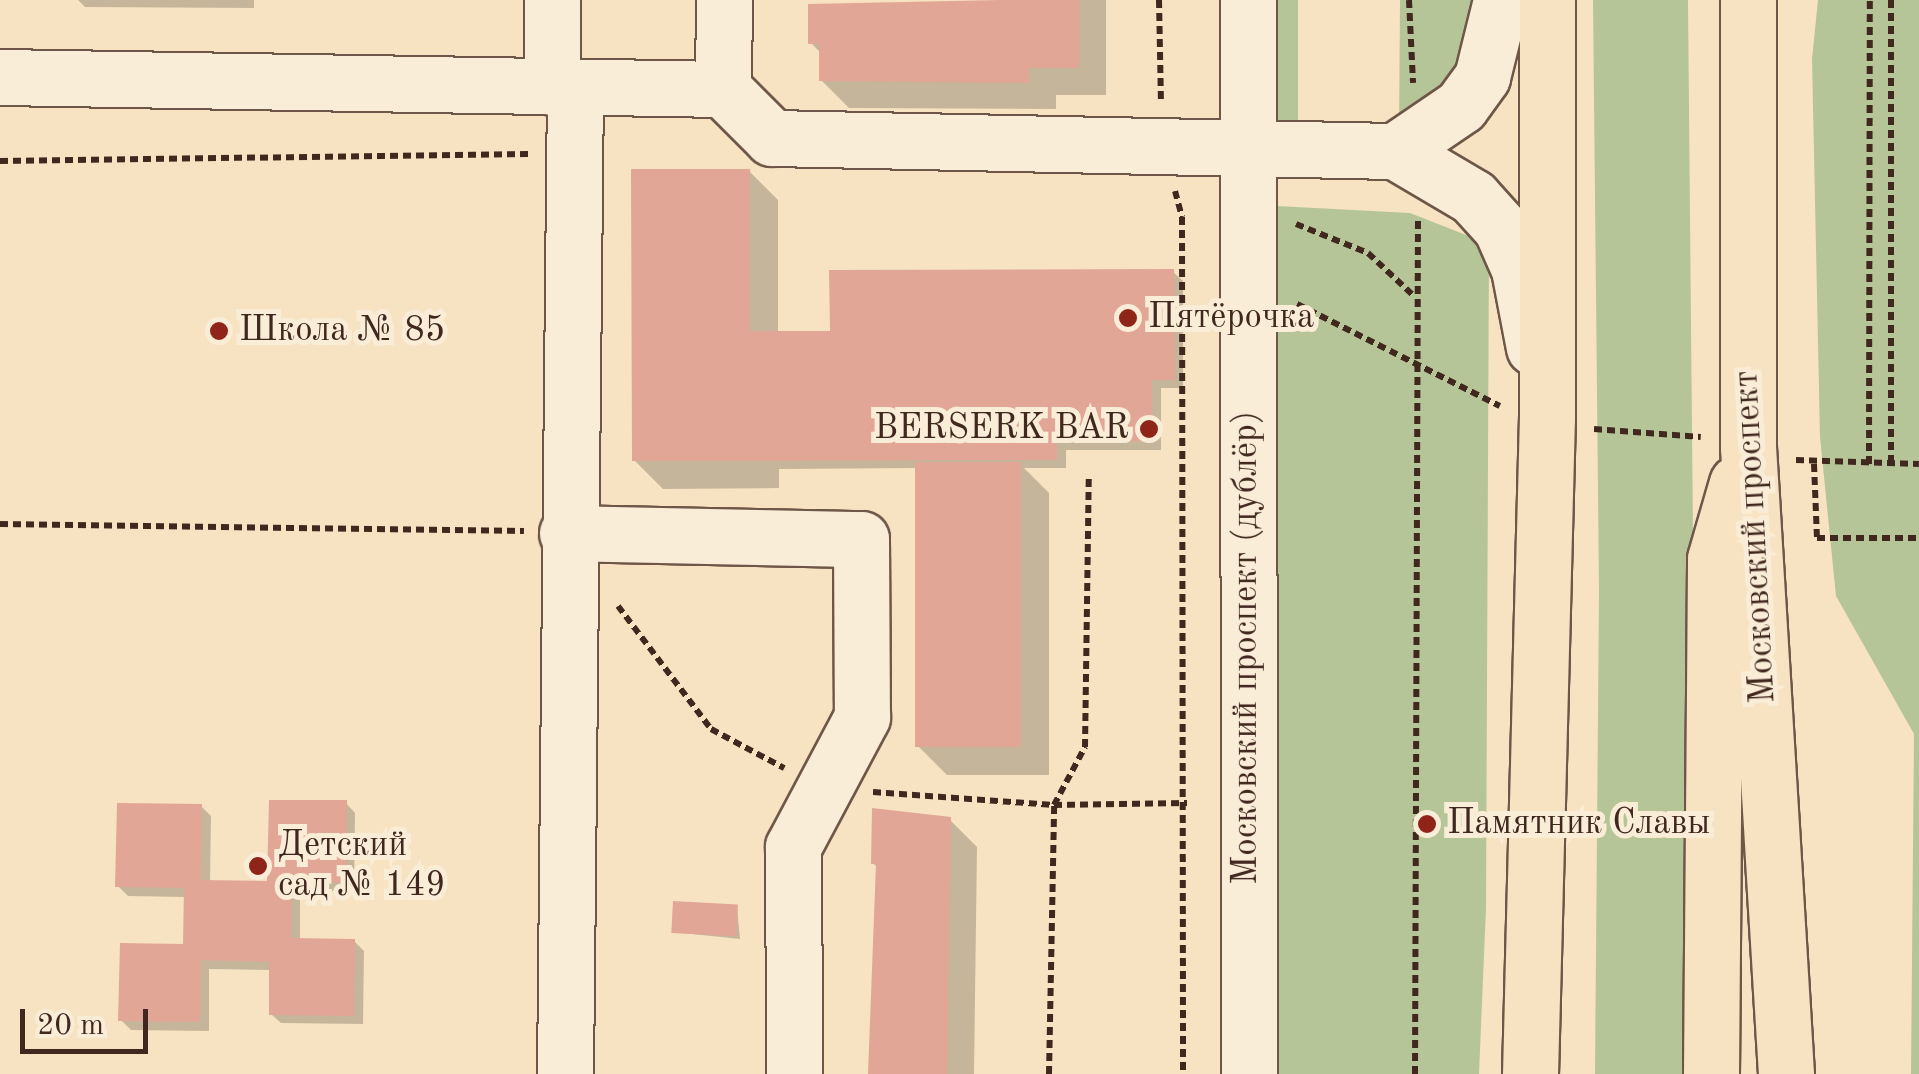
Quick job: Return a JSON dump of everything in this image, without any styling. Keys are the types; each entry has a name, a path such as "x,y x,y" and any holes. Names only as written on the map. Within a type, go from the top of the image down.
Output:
{"main road":[{"path":"1530,1074 1547,418 1548,0"},
{"name":"Московский проспект","path":"1748,0 1748,447 1786,1074"},
{"path":"1711,1074 1715,559 1748,447"},
{"path":"1532,1006 1544,1074"}],"street":[{"path":"552,0 574,153 566,533 565,1074"},
{"path":"723,89 724,0"},
{"name":"Московский проспект (дублёр)","path":"1248,0 1248,1074"},
{"path":"1410,152 1462,106 1482,77 1501,0"},
{"path":"0,77 723,89 772,138 1161,142 1410,152 1473,196 1502,228 1519,268 1547,418"},
{"path":"566,533 861,540 862,718 794,847 794,1074"}],"path":[{"path":"1159,0 1161,142 1182,217 1183,1074"},
{"path":"1409,0 1416,298 1416,1074"},
{"path":"1870,0 1868,464 1919,464"},
{"path":"1891,0 1892,464"},
{"path":"0,161 574,153"},
{"path":"1182,217 1309,225 1368,253 1416,298"},
{"path":"1814,464 1817,538 1919,538"},
{"path":"1048,1074 1054,805 1084,747 1089,477"},
{"path":"0,524 566,533"}],"green space":[{"path":"1272,0 1298,0 1298,137 1272,137"},
{"path":"1400,0 1482,0 1464,83 1399,135"},
{"path":"1593,0 1688,0 1698,1074 1595,1074 1599,590"},
{"path":"1818,0 1919,0 1919,1074 1911,1074 1914,734 1836,596 1820,437 1812,59"},
{"path":"1277,206 1410,213 1489,244 1486,908 1479,1074 1275,1074 1266,215"}],"building":[{"path":"1079,0 1079,68 1029,68 1029,83 819,81 819,44 808,44 808,4"},
{"path":"631,169 750,169 750,331 830,331 829,270 1174,269 1175,380 1152,380 1152,441 1057,442 1057,460 632,461"},
{"path":"915,462 1021,462 1021,747 915,747"},
{"path":"269,800 347,800 346,883 292,882 291,938 355,939 354,1016 269,1015 269,962 201,960 200,1022 118,1021 120,943 183,944 184,888 115,887 117,803 202,804 201,880 267,881"},
{"path":"872,808 951,817 947,1074 868,1074 876,864 871,864"},
{"path":"673,901 738,904 736,936 671,933"}],"place":[{"name":"Пятёрочка","path":"1128,318"},
{"name":"Школа № 85","path":"219,331"},
{"name":"BERSERK BAR","path":"1149,429"},
{"name":"Памятник Славы","path":"1427,824"},
{"name":"Детский сад № 149","path":"258,866"}]}
